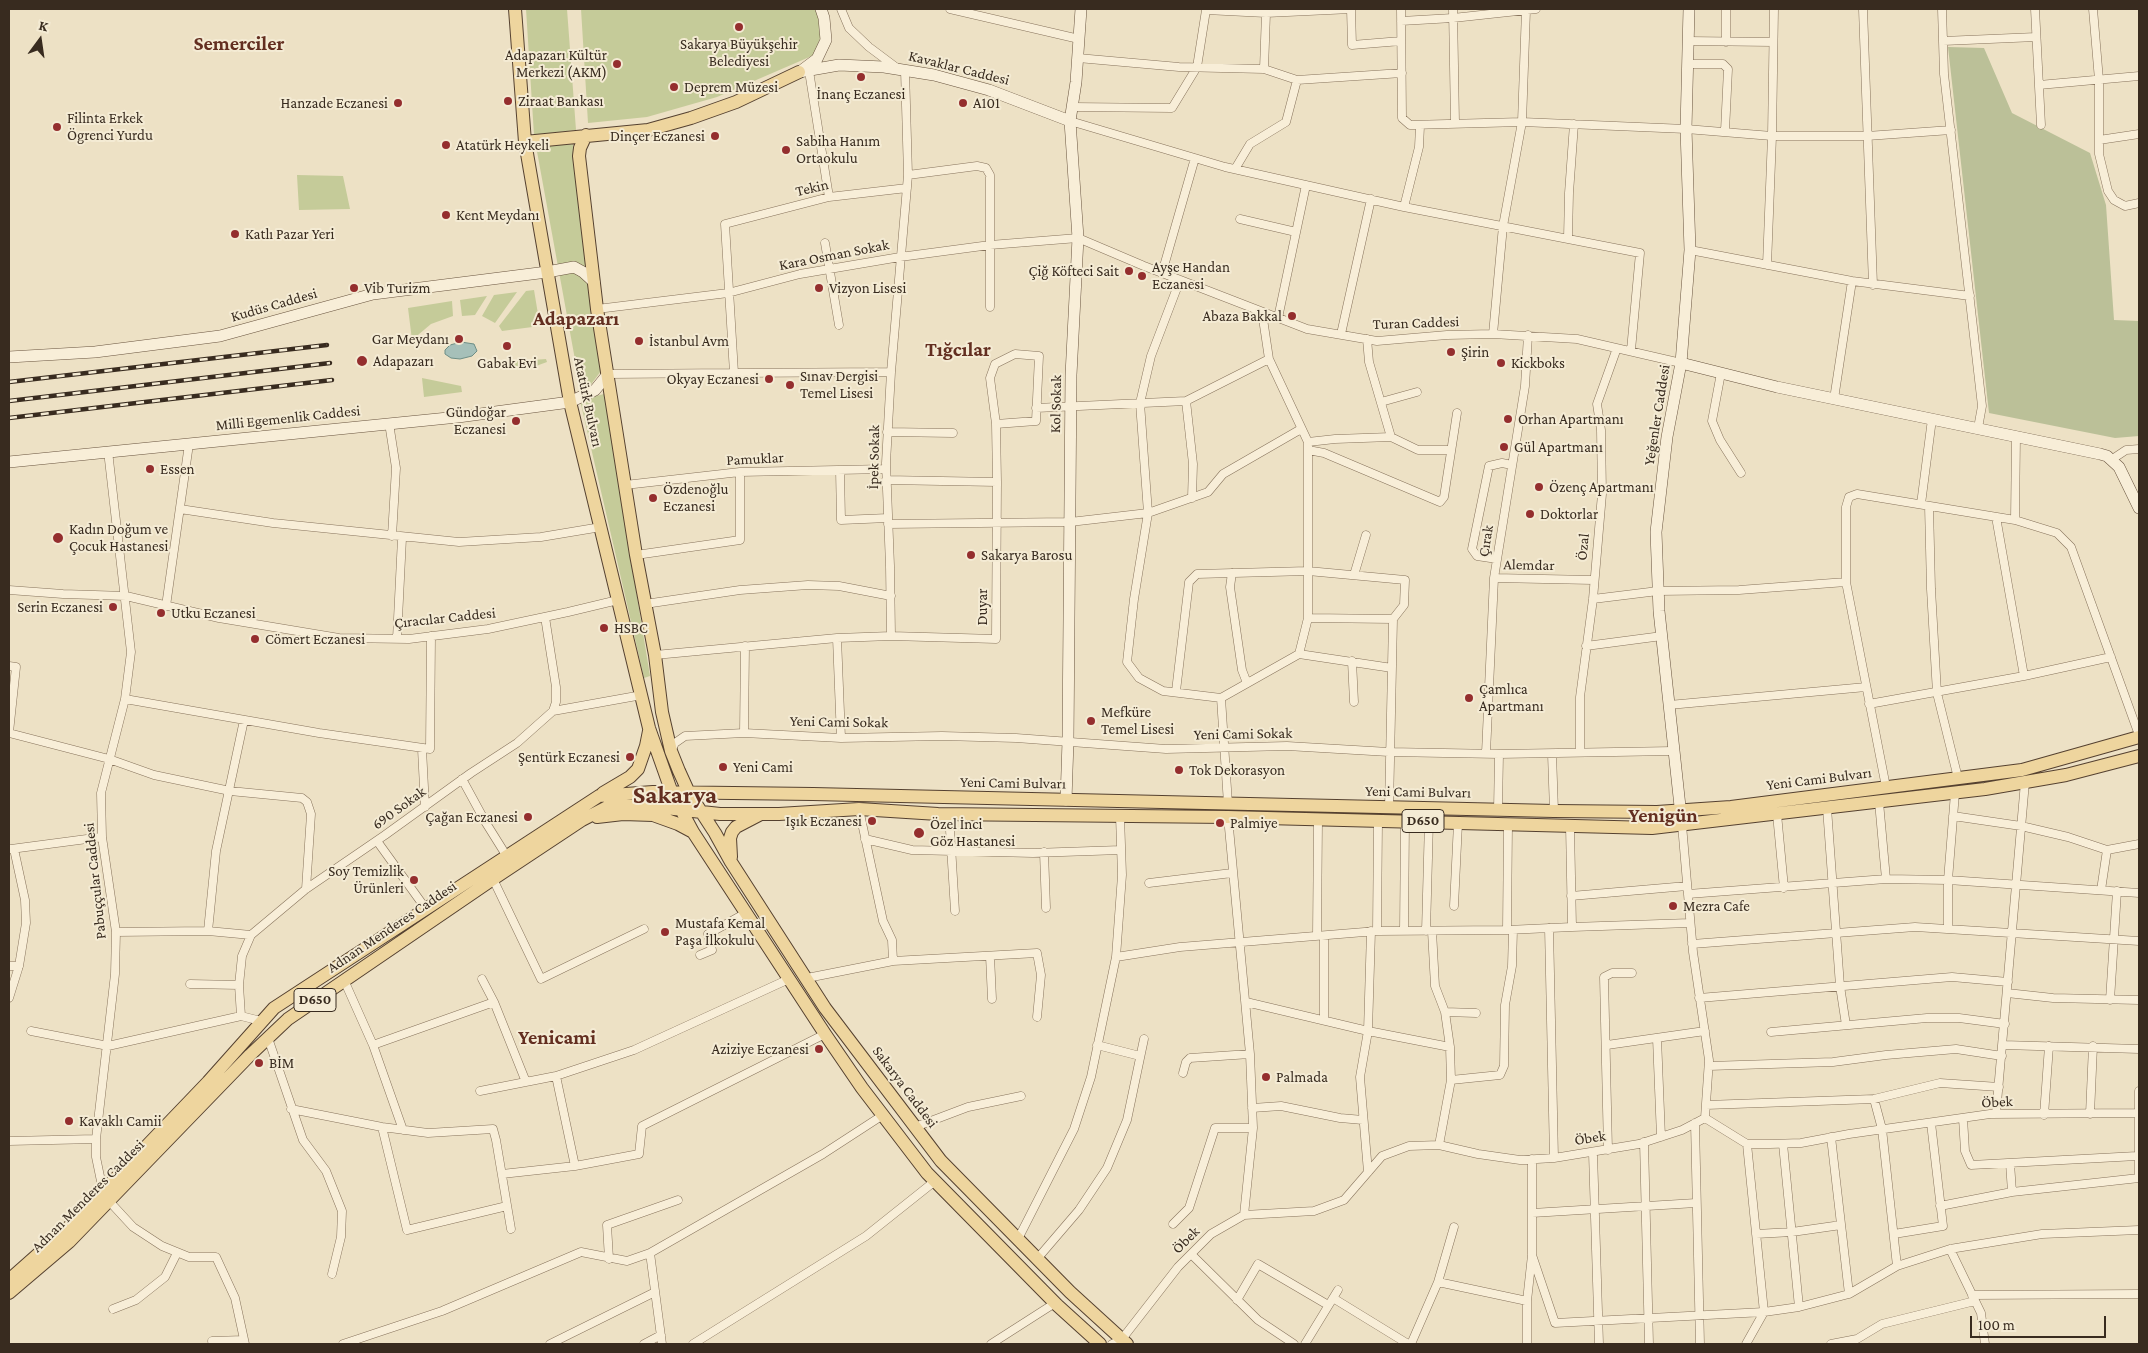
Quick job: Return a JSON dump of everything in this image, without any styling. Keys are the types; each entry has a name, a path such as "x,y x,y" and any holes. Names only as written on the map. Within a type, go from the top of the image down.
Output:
{"main road":[{"name":"Atatürk Bulvarı","path":"515,9 525,142 570,402 649,728 672,793 681,810"},
{"name":"Kavaklar Caddesi","path":"525,142 648,130 691,118 736,102 804,72"},
{"name":"Atatürk Bulvarı","path":"582,136 579,156 597,309 636,555 655,654 662,712 671,751 689,793 701,812"},
{"path":"599,796 630,777 638,769 646,746 649,728"},
{"name":"Yeni Cami Bulvarı","path":"672,793 813,794 1554,811 1681,811 2022,770 2139,736"},
{"name":"Yeni Cami Bulvarı","path":"681,810 760,814 859,809 949,814 1228,817 1652,828 1955,793 2066,775 2139,756"},
{"path":"682,778 692,787 709,794"},
{"name":"Adnan Menderes Caddesi","path":"9,1293 69,1242 106,1196 274,1008 599,796 618,793 672,793"},
{"name":"Adnan Menderes Caddesi","path":"9,1280 106,1196 288,1019 493,879 601,809 618,805 681,810"},
{"path":"681,810 693,832 825,1034 883,1115 935,1181 1054,1303 1100,1344"},
{"name":"Sakarya Caddesi","path":"701,812 825,1008 941,1161 1121,1343"},
{"path":"731,862 730,838 732,832 736,827 760,814"},
{"path":"582,820 602,815 653,815 693,832"}],"street":[{"path":"821,9 824,18 826,40 817,59 804,72 829,197"},
{"path":"841,9 850,28 869,47 902,70"},
{"path":"950,9 1079,39"},
{"name":"Kol Sokak","path":"1066,800 1071,407 1078,238 1070,121 1078,58 1081,9"},
{"path":"1072,107 1172,108 1197,67 1206,10 1266,13 1351,9 1352,45 1401,41"},
{"path":"1401,9 1402,118 1410,125 1522,122 1726,131 1772,136 1867,136 1951,130"},
{"path":"1453,9 1455,123"},
{"path":"1401,21 1453,18 1536,9"},
{"name":"Yeğenler Caddesi","path":"1682,825 1658,592 1656,532 1667,437 1681,362 1690,250 1686,129 1690,9"},
{"path":"1726,9 1726,42"},
{"path":"1767,265 1774,9"},
{"path":"1863,9 1873,285"},
{"path":"1942,9 1944,74 1982,406 1978,428"},
{"path":"2035,9 2041,125"},
{"path":"2093,9 2099,80 2099,154 2108,191 2114,200 2125,206 2139,203"},
{"path":"1493,334 1503,226 1522,122 1526,10"},
{"path":"1264,69 1266,13"},
{"path":"1943,41 2036,37"},
{"path":"1688,41 1773,42"},
{"path":"1078,58 1197,67 1264,69 1298,80 1402,73"},
{"path":"1688,64 1723,64 1728,68 1726,131"},
{"name":"Kavaklar Caddesi","path":"804,72 839,65 884,66 934,75 989,90 1070,121"},
{"name":"İpek Sokak","path":"891,636 886,469 891,372 908,175 902,70"},
{"path":"2039,85 2139,76"},
{"path":"1236,169 1250,144 1286,122 1298,80"},
{"path":"1070,121 1236,169 1404,207 1568,238 1640,254 1631,350"},
{"path":"1568,238 1574,124"},
{"path":"1404,207 1419,147 1420,126"},
{"path":"2099,140 2139,134"},
{"path":"1162,273 1196,158"},
{"path":"908,175 977,166 986,168 990,175 990,307"},
{"path":"1278,318 1306,185"},
{"name":"Tekin","path":"728,293 725,224 829,197 907,188"},
{"path":"1341,334 1371,200"},
{"path":"1240,219 1296,232"},
{"name":"Kara Osman Sokak","path":"597,309 728,293 800,274 900,257 990,245 1078,238"},
{"name":"Turan Caddesi","path":"1078,238 1162,273 1307,329 1377,341 1493,334 1577,339 1681,362"},
{"path":"825,243 839,325"},
{"path":"1690,250 1873,285 1970,296"},
{"name":"Kudüs Caddesi","path":"9,357 95,352 220,336 299,312 373,294 574,267 594,282"},
{"path":"1180,280 1151,356 1140,404 1148,513 1134,599 1127,662 1139,678 1163,691 1221,698 1299,654 1392,668"},
{"path":"1834,399 1852,281"},
{"path":"728,293 734,373"},
{"path":"1262,312 1269,359 1308,446 1308,618 1299,654"},
{"name":"Çırak","path":"1486,753 1494,578 1525,386 1528,335"},
{"path":"1367,339 1369,362 1391,437"},
{"name":"Özal","path":"1580,752 1580,696 1602,494 1601,430 1597,404 1616,348"},
{"name":"Duyar","path":"655,654 837,638 891,636 996,639 996,424 990,378 995,364 1015,354 1039,356 1036,408"},
{"path":"996,424 1036,421 1036,408 1186,401 1269,359"},
{"path":"1681,362 1834,399 2087,450 2107,456 2119,467 2139,508"},
{"path":"608,374 891,372"},
{"path":"1721,373 1712,421 1714,429 1741,473"},
{"name":"Milli Egemenlik Caddesi","path":"9,462 389,423 570,402 594,390 608,374"},
{"path":"1381,402 1417,392"},
{"path":"1186,401 1193,464 1192,498"},
{"path":"1308,446 1440,502 1444,497 1457,413"},
{"path":"1932,419 1925,505 1937,693 1958,778"},
{"path":"389,423 396,468 392,536"},
{"path":"840,470 841,520 997,523 1070,522 1148,513 1208,492 1223,474 1302,429"},
{"path":"887,432 953,433"},
{"path":"2015,520 2016,436"},
{"path":"1308,446 1335,439 1391,437 1418,450 1451,450"},
{"path":"166,606 189,444"},
{"path":"2111,460 2126,450 2139,449"},
{"name":"Pabuççular Caddesi","path":"106,1196 96,1157 96,1139 97,1116 108,1046 115,974 116,932 102,837 101,793 125,699 131,652 108,451"},
{"path":"1497,559 1476,556 1472,549 1489,466 1502,463 1512,465"},
{"name":"Pamuklar","path":"625,485 740,472 886,469"},
{"path":"636,555 740,540 740,472"},
{"path":"886,480 997,482"},
{"path":"1886,787 1846,582 1846,507 1849,497 1857,494 1996,516 2057,533 2071,547 2139,736"},
{"path":"180,509 273,523 402,538 459,542 541,537 601,527"},
{"path":"1996,516 2024,676"},
{"path":"1354,575 1366,535"},
{"path":"397,638 402,538"},
{"path":"1176,692 1189,582 1197,574 1308,571 1405,580 1404,605 1393,619 1389,808"},
{"path":"1232,573 1230,587 1241,660 1248,683"},
{"name":"Alemdar","path":"1494,578 1593,580"},
{"path":"1592,599 1658,592 1739,590 1846,582"},
{"path":"645,604 740,590 808,585 838,586 890,596"},
{"name":"Çıracılar Caddesi","path":"9,590 126,596 219,618 339,638 397,638 488,629 618,600"},
{"path":"545,617 556,687 556,702 553,711 642,696"},
{"path":"1308,618 1393,619"},
{"path":"125,699 430,749 432,735 430,636"},
{"path":"1586,646 1662,636"},
{"path":"837,638 841,738"},
{"path":"744,733 745,646"},
{"path":"1869,704 1937,693 2111,657"},
{"path":"1352,661 1354,702"},
{"path":"9,666 16,667 9,733 109,759 154,775 230,791 302,798 307,802 312,814 306,889"},
{"path":"1669,704 1866,687"},
{"path":"1221,698 1228,804"},
{"name":"690 Sokak","path":"250,935 306,889 377,841 462,779 517,743 553,711"},
{"path":"208,931 216,852 244,720"},
{"name":"Yeni Cami Sokak","path":"671,751 675,743 685,736 744,733 841,738 942,736 1068,740 1166,749 1287,746 1389,752 1499,754 1673,751"},
{"path":"422,749 425,807"},
{"path":"1498,810 1499,754"},
{"path":"1552,754 1554,811"},
{"path":"462,779 506,855"},
{"path":"1996,1114 2013,933 2024,782"},
{"path":"1948,929 1948,880 1955,793"},
{"path":"1879,802 1886,879"},
{"path":"1827,808 1840,986 1846,1025"},
{"path":"859,809 883,921 892,940 893,962"},
{"path":"949,814 955,911"},
{"path":"1777,814 1784,888"},
{"path":"1018,1239 1074,1129 1091,1077 1116,957 1122,875 1120,816"},
{"path":"1953,816 2021,826 2068,837 2107,850 2139,844"},
{"path":"1228,817 1246,1002 1253,1128 1244,1215"},
{"path":"1318,820 1324,1020"},
{"path":"1368,1172 1360,1077 1368,1030 1378,821"},
{"path":"1404,931 1405,821"},
{"path":"1429,822 1429,931 1435,986 1444,1012 1450,1047 1451,1080 1440,1145"},
{"path":"1454,906 1458,823"},
{"path":"1451,1080 1500,1075 1504,1066 1505,1005 1512,966 1508,824"},
{"path":"1682,825 1692,944 1709,1066 1705,1118 1747,1144 1764,1312 1746,1344"},
{"path":"1570,826 1572,927"},
{"path":"9,998 19,966 26,923 25,900 11,849 102,837"},
{"path":"865,839 912,850 1044,852 1121,850"},
{"path":"377,841 426,908"},
{"path":"2101,890 2107,850"},
{"path":"1044,852 1046,908"},
{"path":"1149,883 1232,873"},
{"path":"493,879 541,979 644,929"},
{"path":"1571,896 1687,890 1784,888 1886,879 1948,880 2139,893"},
{"path":"2110,1000 2117,891"},
{"path":"700,955 712,950 708,934 746,913"},
{"path":"1116,957 1180,947 1374,931 1510,930 1690,923"},
{"path":"1692,944 1915,927 2139,941"},
{"path":"1549,928 1554,1158"},
{"path":"116,932 208,931 250,935 242,956 239,985 241,1016"},
{"path":"807,978 893,962 1037,953 1041,975 1037,1017"},
{"path":"990,956 992,999"},
{"path":"9,966 19,966"},
{"path":"1608,1150 1604,977 1612,973 1632,973"},
{"path":"1699,998 1952,977 2008,982"},
{"path":"482,979 494,1002 526,1082"},
{"path":"480,1092 556,1076 634,1050 789,979"},
{"path":"344,980 373,1044 404,1130"},
{"path":"190,984 239,985"},
{"path":"2007,993 2054,998 2139,1000"},
{"path":"373,1044 494,1002"},
{"path":"1246,1002 1450,1047"},
{"path":"1444,1012 1476,1013"},
{"path":"31,1031 108,1046 241,1016 261,1022"},
{"path":"1771,1032 1927,1018 1959,1018 2005,1024"},
{"path":"1607,1045 1705,1031"},
{"path":"502,1174 575,1166 638,1154 642,1126 825,1034"},
{"path":"268,1038 303,1140 326,1171 342,1211 341,1237 332,1274"},
{"path":"1657,1038 1661,1136"},
{"path":"1037,1259 1079,1210 1107,1168 1127,1120 1144,1039"},
{"path":"1097,1045 1140,1056"},
{"path":"2003,1045 2093,1046 2139,1049"},
{"path":"2044,1115 2049,1046"},
{"path":"2090,1114 2093,1046"},
{"path":"1709,1066 1833,1062 1956,1049 2002,1056"},
{"path":"1183,1073 1186,1062 1190,1058 1250,1054"},
{"path":"556,1076 575,1166"},
{"path":"1706,1105 1874,1099 1940,1083 1999,1087"},
{"path":"1940,1206 2012,1192 2139,1178 2137,1156 2139,1091"},
{"path":"915,1127 968,1107 1021,1096"},
{"path":"1874,1099 1882,1129 1897,1266"},
{"path":"1252,1108 1282,1106 1340,1118 1363,1120"},
{"path":"292,1109 382,1127 428,1133 493,1129 511,1229"},
{"name":"Öbek","path":"1747,1144 1783,1144 1996,1114 2139,1113"},
{"path":"343,1344 442,1310 581,1252 627,1261 650,1253 823,1154 883,1115"},
{"name":"Öbek","path":"1121,1343 1178,1267 1211,1234 1244,1215 1314,1211 1344,1200 1382,1156 1408,1146 1440,1145 1478,1154 1520,1160 1554,1158 1608,1150 1644,1142 1705,1118"},
{"path":"1963,1118 1965,1151 1971,1165 2137,1156"},
{"path":"1695,1123 1700,1344"},
{"path":"1894,1234 1943,1226 1931,1123"},
{"path":"382,1127 408,1230 508,1206"},
{"path":"1173,1224 1189,1208 1215,1128 1253,1128"},
{"path":"1831,1137 1849,1294"},
{"path":"9,1141 96,1139"},
{"path":"1644,1142 1649,1344"},
{"path":"1783,1144 1799,1307"},
{"path":"1593,1152 1599,1344"},
{"path":"1527,1344 1527,1301 1532,1255 1532,1159"},
{"path":"2010,1163 2012,1192"},
{"path":"693,1344 866,1236 935,1181"},
{"path":"106,1196 133,1227 162,1246 189,1257 216,1257 235,1298 245,1342 212,1341"},
{"path":"610,1259 606,1224 627,1219 678,1200"},
{"path":"1532,1213 1696,1203"},
{"path":"1756,1234 1792,1232 1841,1225"},
{"path":"1333,1298 1410,1344 1438,1282 1454,1227"},
{"path":"1532,1255 1555,1323 1764,1312 1799,1307 1849,1294 1897,1266 1950,1249 2042,1234 2139,1230"},
{"path":"1950,1249 1981,1313 1985,1344"},
{"path":"112,1309 136,1300 165,1277 177,1253"},
{"path":"650,1253 662,1344"},
{"path":"1191,1254 1258,1320 1294,1344"},
{"path":"1237,1300 1258,1264 1328,1305"},
{"path":"1438,1282 1527,1301"},
{"path":"1305,1344 1338,1290"},
{"path":"550,1344 655,1292"},
{"path":"1831,1344 1858,1342 1882,1324 1974,1298 2139,1294"},
{"path":"991,1344 1054,1303"},
{"path":"644,1344 661,1335"}],"green space":[{"path":"526,9 567,9 576,130 534,135"},
{"path":"581,9 817,9 822,21 820,38 814,55 717,97 647,117 588,123"},
{"path":"1948,47 1984,48 2012,113 2090,153 2106,205 2114,320 2139,321 2139,436 2115,438 1989,413"},
{"path":"573,144 601,371 589,387 580,387 536,146"},
{"path":"297,175 343,176 350,209 299,210"},
{"path":"534,290 540,326 502,331 499,326 526,291"},
{"path":"517,292 495,323 482,316 494,295"},
{"path":"487,296 475,315 462,316 460,300"},
{"path":"452,301 453,316 431,324 412,340 408,308"},
{"path":"546,359 547,362 525,370 504,366 507,362"},
{"path":"422,378 461,386 462,392 424,397"},
{"path":"604,394 650,676 644,678 580,400"}],"water":[{"path":"461,342 474,344 477,351 472,356 460,359 451,358 445,354 445,350 450,345"}],"railway":[{"path":"9,382 327,345"},
{"path":"9,401 330,363"},
{"path":"9,418 332,380"}],"place":[{"name":"Sakarya Büyükşehir Belediyesi","path":"739,27"},
{"name":"Adapazarı Kültür Merkezi (AKM)","path":"617,64"},
{"name":"İnanç Eczanesi","path":"861,77"},
{"name":"Deprem Müzesi","path":"674,87"},
{"name":"Ziraat Bankası","path":"508,101"},
{"name":"Hanzade Eczanesi","path":"398,103"},
{"name":"A101","path":"963,103"},
{"name":"Filinta Erkek Ögrenci Yurdu","path":"57,127"},
{"name":"Dinçer Eczanesi","path":"715,136"},
{"name":"Atatürk Heykeli","path":"446,145"},
{"name":"Sabiha Hanım Ortaokulu","path":"786,150"},
{"name":"Kent Meydanı","path":"446,215"},
{"name":"Katlı Pazar Yeri","path":"235,234"},
{"name":"Çiğ Köfteci Sait","path":"1129,271"},
{"name":"Ayşe Handan Eczanesi","path":"1142,276"},
{"name":"Vib Turizm","path":"354,288"},
{"name":"Vizyon Lisesi","path":"819,288"},
{"name":"Abaza Bakkal","path":"1292,316"},
{"name":"Gar Meydanı","path":"459,339"},
{"name":"İstanbul Avm","path":"639,341"},
{"name":"Gabak Evi","path":"507,346"},
{"name":"Şirin","path":"1451,352"},
{"name":"Adapazarı","path":"362,361"},
{"name":"Kickboks","path":"1501,363"},
{"name":"Okyay Eczanesi","path":"769,379"},
{"name":"Sınav Dergisi Temel Lisesi","path":"790,385"},
{"name":"Orhan Apartmanı","path":"1508,419"},
{"name":"Gündoğar Eczanesi","path":"516,421"},
{"name":"Gül Apartmanı","path":"1504,447"},
{"name":"Essen","path":"150,469"},
{"name":"Özenç Apartmanı","path":"1539,487"},
{"name":"Özdenoğlu Eczanesi","path":"653,498"},
{"name":"Doktorlar","path":"1530,514"},
{"name":"Kadın Doğum ve Çocuk Hastanesi","path":"58,538"},
{"name":"Sakarya Barosu","path":"971,555"},
{"name":"Serin Eczanesi","path":"113,607"},
{"name":"Utku Eczanesi","path":"161,613"},
{"name":"HSBC","path":"604,628"},
{"name":"Cömert Eczanesi","path":"255,639"},
{"name":"Çamlıca Apartmanı","path":"1469,698"},
{"name":"Mefküre Temel Lisesi","path":"1091,721"},
{"name":"Şentürk Eczanesi","path":"630,757"},
{"name":"Yeni Cami","path":"723,767"},
{"name":"Tok Dekorasyon","path":"1179,770"},
{"name":"Çağan Eczanesi","path":"528,817"},
{"name":"Işık Eczanesi","path":"872,821"},
{"name":"Palmiye","path":"1220,823"},
{"name":"Özel İnci Göz Hastanesi","path":"919,833"},
{"name":"Soy Temizlik Ürünleri","path":"414,880"},
{"name":"Mezra Cafe","path":"1673,906"},
{"name":"Mustafa Kemal Paşa İlkokulu","path":"665,932"},
{"name":"Aziziye Eczanesi","path":"819,1049"},
{"name":"BİM","path":"259,1063"},
{"name":"Palmada","path":"1266,1077"},
{"name":"Kavaklı Camii","path":"69,1121"}],"district":[{"name":"Semerciler","path":"239,44"},
{"name":"Adapazarı","path":"576,319"},
{"name":"Tığcılar","path":"958,350"},
{"name":"Sakarya","path":"675,795"},
{"name":"Yenigün","path":"1663,816"},
{"name":"Yenicami","path":"557,1038"}]}
